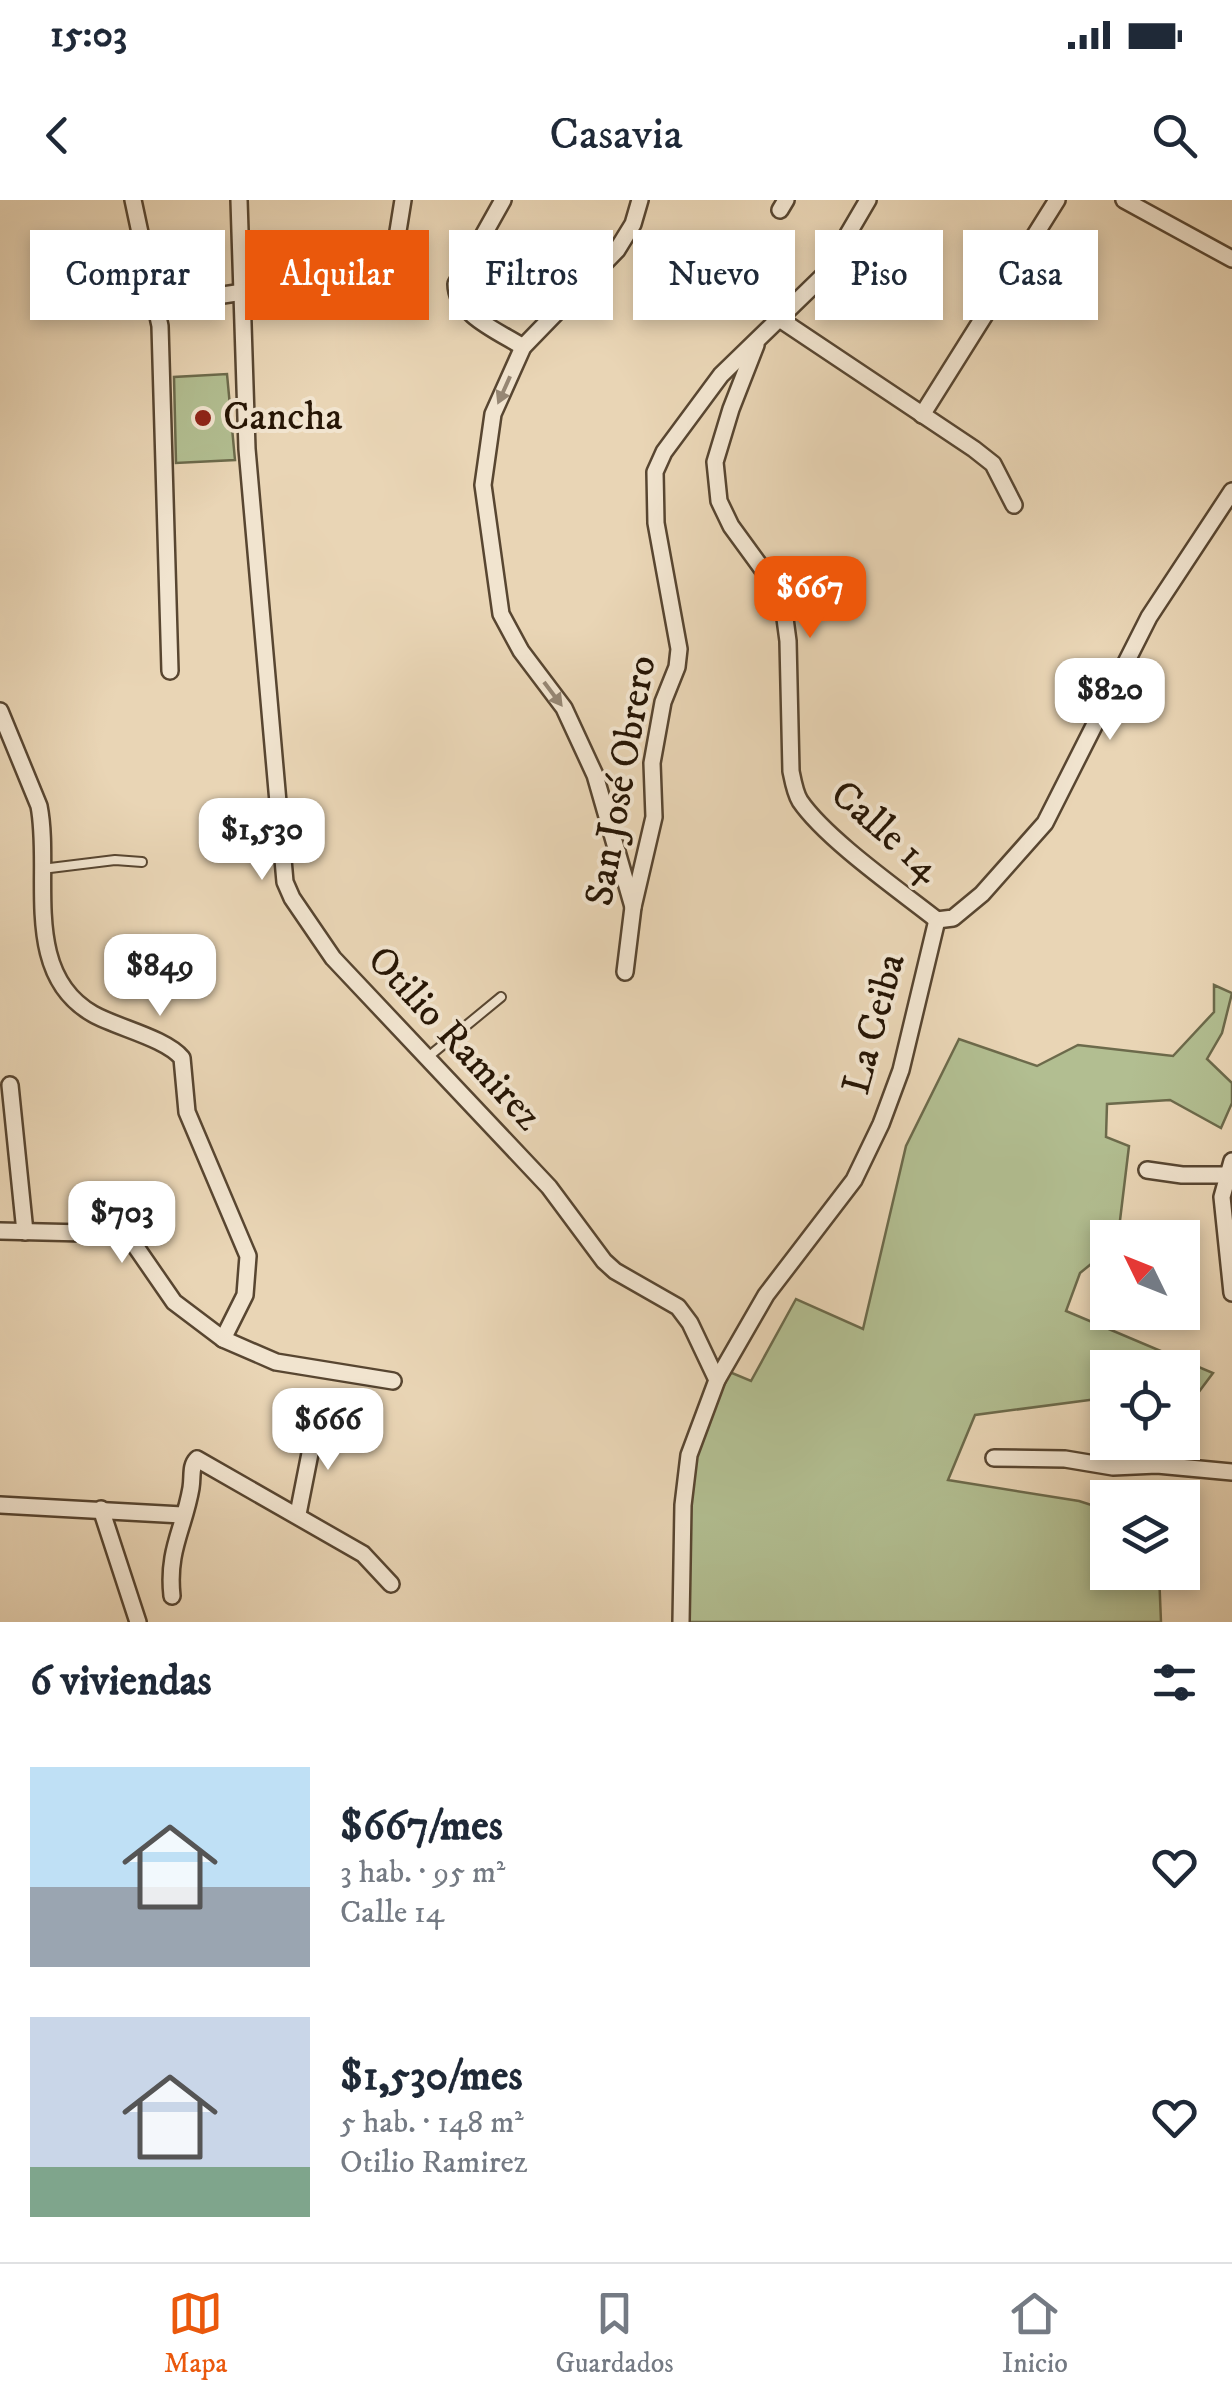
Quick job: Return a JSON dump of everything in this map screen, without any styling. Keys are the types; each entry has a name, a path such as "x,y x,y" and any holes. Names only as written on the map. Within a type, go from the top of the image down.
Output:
{"street":[{"path":"132,200 139,230"},
{"name":"Otilio Ramirez","path":"239,200 247,449 282,871 292,898 333,958 549,1187 604,1261 678,1308 690,1323 717,1380"},
{"path":"399,230 403,200"},
{"path":"503,200 456,284 456,293 472,314 523,347"},
{"path":"633,908 595,775 564,708 521,652 500,614 483,485 493,414 523,347 616,250 634,224 640,200"},
{"name":"San José Obrero","path":"795,302 824,275 868,200"},
{"path":"922,415 1058,200"},
{"path":"1124,200 1232,259"},
{"path":"225,295 244,292"},
{"path":"157,320 164,399 170,671"},
{"name":"San José Obrero","path":"626,972 633,908 654,817 652,764 679,649 656,523 655,472 664,452 721,375 776,320"},
{"path":"781,320 993,464 1014,505"},
{"name":"Calle 14","path":"759,338 730,408 715,462 720,501 731,526 782,596 788,642 794,786 799,800 843,844 937,920"},
{"name":"La Ceiba","path":"681,1622 685,1480 717,1380 766,1295 854,1180 881,1124 900,1070 937,920 952,918 982,894 1046,823 1149,617 1232,491"},
{"path":"0,711 39,806 42,904 51,964 66,990 88,1012 167,1045 182,1058 187,1112 248,1256 245,1294 223,1339"},
{"path":"10,1085 25,1232"},
{"path":"1148,1170 1182,1174 1230,1170 1222,1197 1232,1293"},
{"path":"0,1231 127,1234 174,1302 223,1339 276,1362 393,1381"},
{"path":"298,1514 316,1423"},
{"path":"172,1596 172,1553 191,1490 192,1464 198,1458 364,1554 391,1584"},
{"path":"994,1458 1065,1459 1112,1467 1157,1465 1232,1472"},
{"path":"0,1504 182,1515"},
{"path":"101,1510 138,1622"}],"lane":[{"path":"42,869 116,860 142,862"},
{"path":"428,1058 501,997"}],"green space":[{"name":"Cancha","path":"227,374 235,460 176,463 174,377"},
{"path":"1214,985 1232,993 1222,1033 1207,1059 1232,1083 1232,1103 1221,1128 1170,1100 1107,1104 1106,1137 1129,1146 1120,1220 1090,1220 1090,1265 1080,1273 1066,1311 1090,1321 1090,1330 1111,1330 1158,1350 1090,1350 1090,1400 975,1415 948,1480 1090,1505 1090,1590 1160,1590 1161,1622 680,1622 687,1472 720,1368 751,1381 796,1299 863,1329 906,1146 959,1039 1037,1066 1078,1045 1173,1056 1214,1012"},
{"path":"1200,1368 1213,1373 1200,1390"}],"place":[{"name":"Cancha","path":"203,418"}]}
